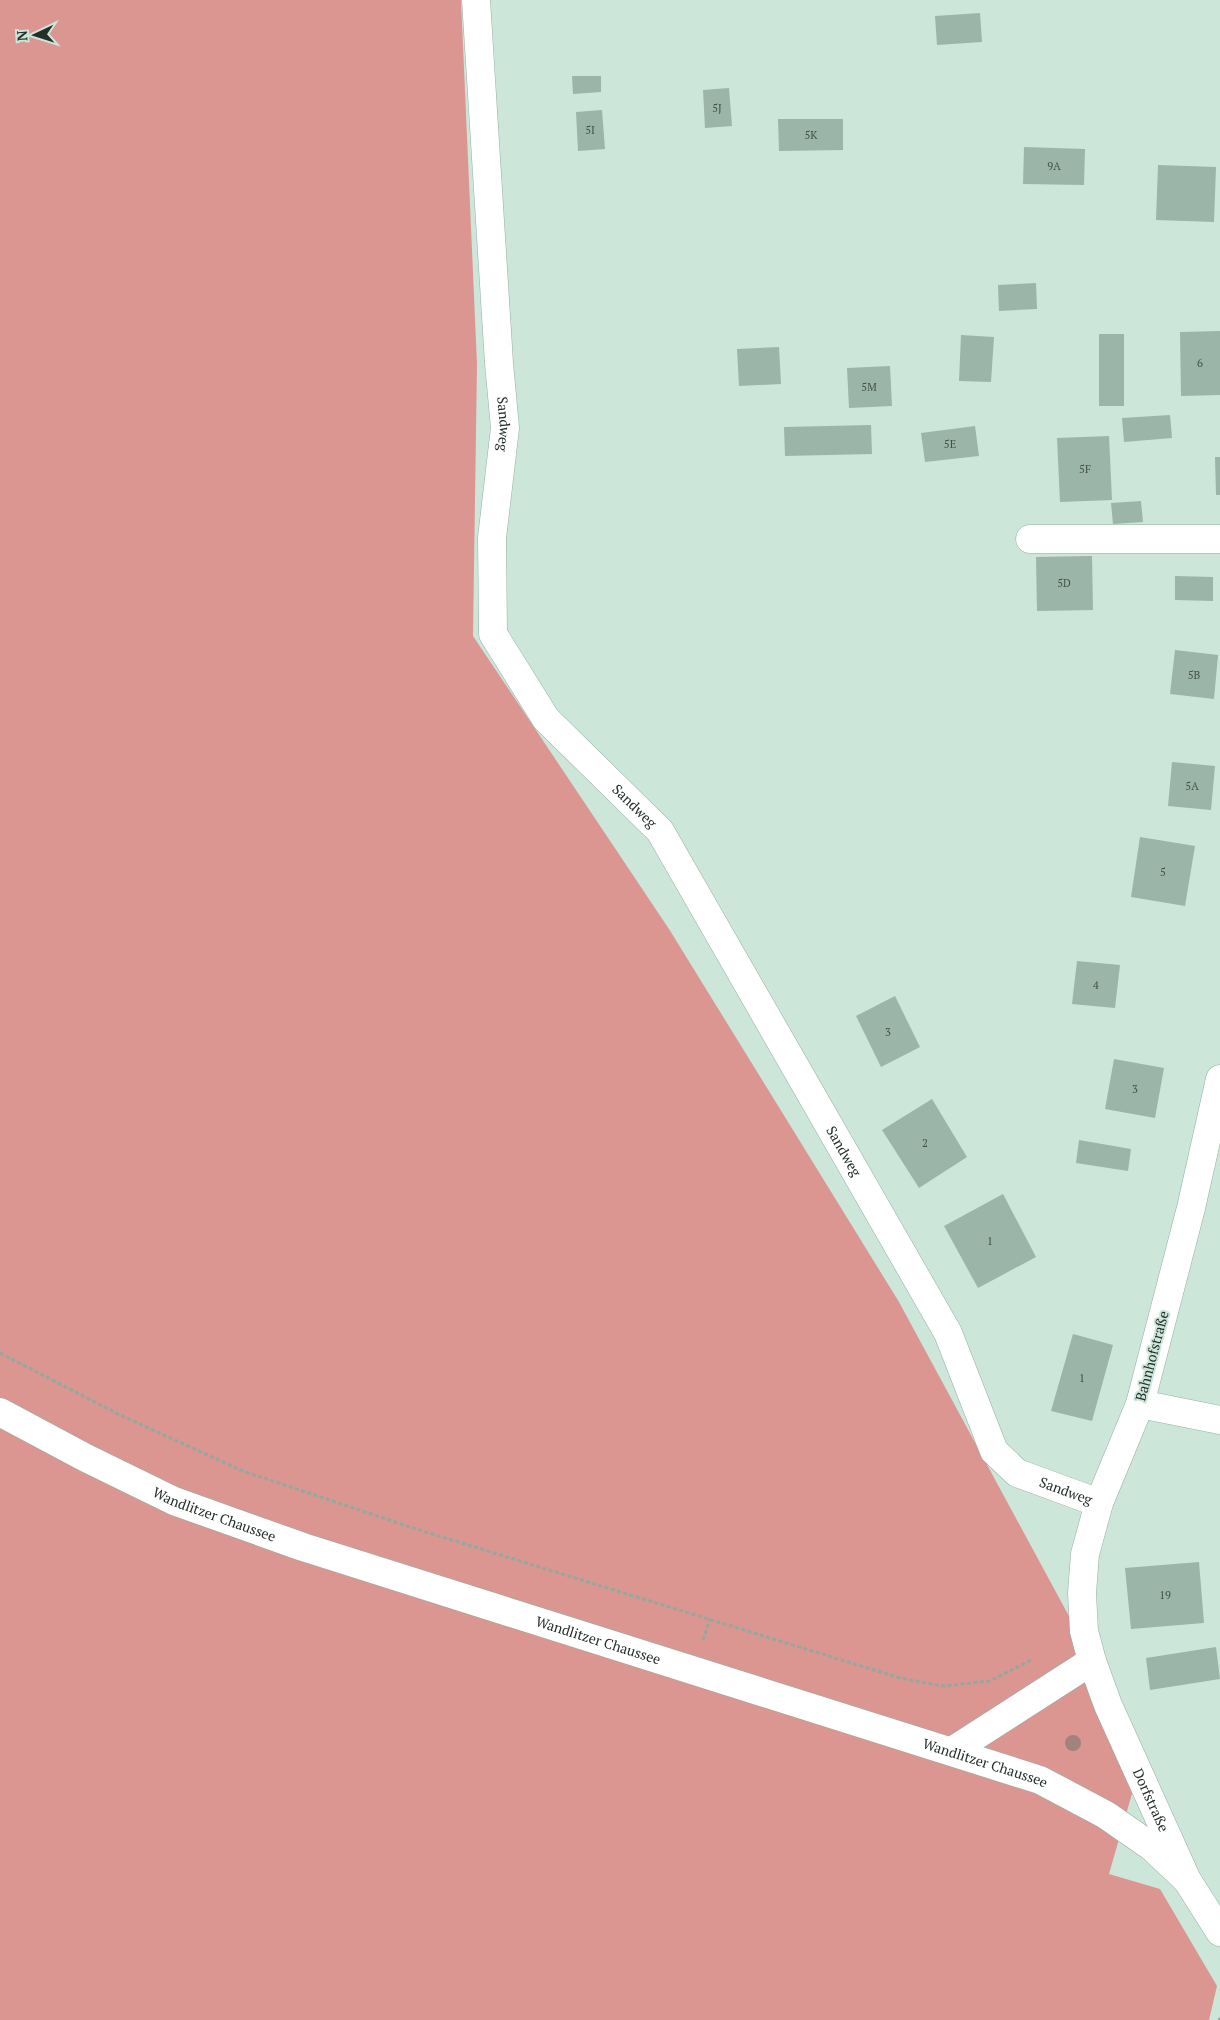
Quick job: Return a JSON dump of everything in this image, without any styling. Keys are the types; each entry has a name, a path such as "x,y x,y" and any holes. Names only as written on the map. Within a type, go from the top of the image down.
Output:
{"street":[{"name":"Sandweg","path":"476,0 499,363 505,428 492,538 493,634 546,719 660,831 948,1333 994,1452 1017,1473 1099,1502"},
{"path":"1030,539 1220,540"},
{"name":"Bahnhofstraße","path":"1084,1631 1082,1593 1085,1554 1099,1502 1140,1404 1191,1208 1220,1078"},
{"path":"1140,1404 1220,1420"},
{"name":"Wandlitzer Chaussee","path":"0,1412 86,1458 174,1501 303,1547 1040,1780 1106,1815 1152,1847 1187,1880"},
{"name":"Dorfstraße","path":"1084,1631 1092,1661 1108,1705 1187,1880 1220,1932"},
{"path":"952,1751 1092,1661"}],"path":[{"path":"0,1353 120,1415 243,1471 426,1532 900,1678 942,1686 990,1681 1039,1655"}],"shaded area":[{"path":"0,0 461,0 477,364 473,636 669,929 899,1302 1070,1618 1135,1783 1109,1874 1160,1889 1217,1986 1209,2020 0,2020"}],"building":[{"path":"980,13 982,42 937,45 935,16"},
{"path":"572,76 601,76 601,92 573,94"},
{"path":"729,88 732,126 705,128 703,90"},
{"path":"602,110 605,149 578,151 576,112"},
{"path":"778,119 843,119 843,150 779,151"},
{"path":"1024,147 1085,149 1084,185 1023,184"},
{"path":"1158,165 1216,167 1214,222 1156,220"},
{"path":"1036,283 1037,309 999,311 998,285"},
{"path":"1220,331 1220,395 1181,396 1180,332"},
{"path":"1099,334 1124,334 1124,406 1099,406"},
{"path":"961,335 994,337 991,382 959,381"},
{"path":"779,347 781,384 739,386 737,349"},
{"path":"890,366 892,406 849,408 847,368"},
{"path":"1170,415 1172,438 1124,442 1122,418"},
{"path":"871,425 872,454 785,456 784,427"},
{"path":"975,426 979,456 925,462 921,433"},
{"path":"1109,436 1112,500 1060,502 1057,438"},
{"path":"1215,457 1220,457 1220,495 1216,495"},
{"path":"1141,501 1143,522 1113,524 1111,503"},
{"path":"1092,556 1093,610 1037,611 1036,557"},
{"path":"1175,576 1213,577 1213,601 1175,600"},
{"path":"1175,650 1218,655 1214,699 1170,694"},
{"path":"1172,762 1215,766 1211,810 1168,806"},
{"path":"1140,837 1195,846 1185,906 1131,897"},
{"path":"1077,961 1120,965 1115,1008 1072,1004"},
{"path":"895,996 920,1047 881,1067 856,1016"},
{"path":"1114,1059 1164,1068 1155,1118 1105,1109"},
{"path":"932,1099 967,1157 919,1188 882,1130"},
{"path":"1079,1140 1131,1149 1128,1171 1076,1163"},
{"path":"1003,1194 1036,1257 978,1288 944,1226"},
{"path":"1073,1334 1113,1345 1092,1421 1051,1411"},
{"path":"1199,1562 1204,1623 1131,1629 1125,1568"},
{"path":"1216,1647 1220,1679 1150,1690 1146,1658"}]}
